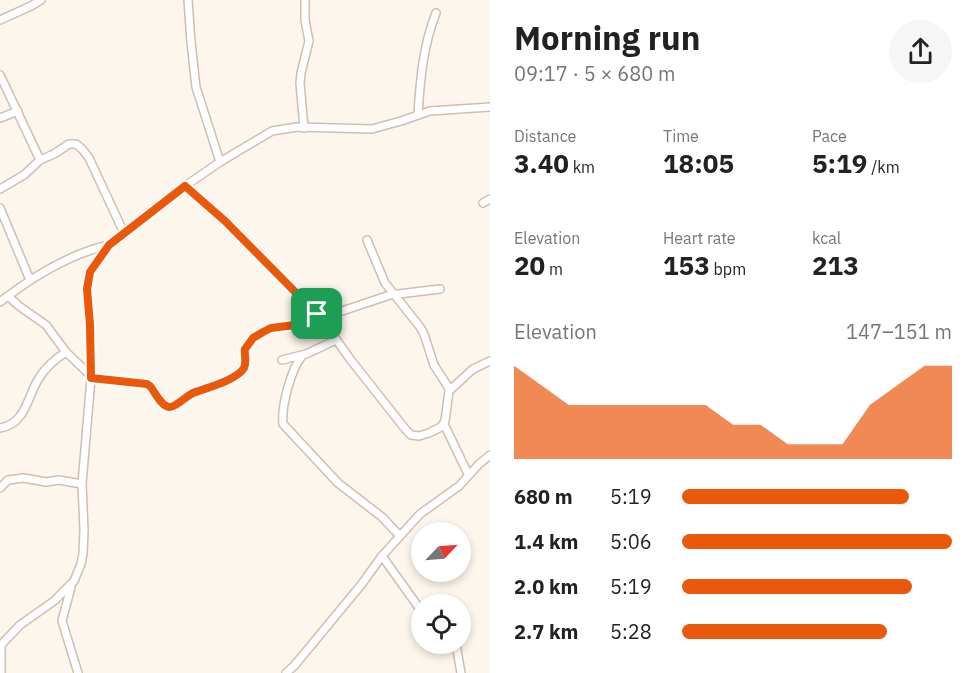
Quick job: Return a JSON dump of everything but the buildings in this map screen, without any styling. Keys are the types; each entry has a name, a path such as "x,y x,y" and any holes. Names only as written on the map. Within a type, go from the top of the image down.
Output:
{"street":[{"path":"0,20 41,0"},
{"path":"188,0 196,87 220,162"},
{"path":"304,128 300,84 309,41 305,20 305,0"},
{"path":"417,115 423,56 436,13"},
{"path":"0,75 40,160"},
{"path":"0,673 1,645 20,625 54,601 74,581 80,570 83,554 82,484 91,377 87,289 88,278 94,266 109,245 185,186 272,131 289,128 372,129 430,111 490,107"},
{"path":"0,118 18,111"},
{"path":"0,189 24,175 40,160 69,144 76,144 89,158 124,233"},
{"path":"185,186 225,221 319,316 408,433 419,436 438,429 444,424"},
{"path":"0,208 30,280"},
{"path":"367,240 383,279 420,327 434,365 450,390"},
{"path":"0,302 30,280 73,257 109,245"},
{"path":"8,296 42,321 66,352 91,377 147,384 165,405 172,407 190,394 222,382 242,370 245,364 245,349 253,338 271,328 295,325 395,294 440,289"},
{"path":"282,360 302,356 336,340"},
{"path":"0,428 17,421 39,378 56,359 66,352"},
{"path":"302,356 292,373 283,424 338,483 381,517 399,536"},
{"path":"468,474 444,424 448,397 450,390 473,369 490,361"},
{"path":"286,673 361,585 399,536 423,511 459,486 468,474 490,455"},
{"path":"0,488 8,480 24,478 82,484"},
{"path":"382,556 411,597"},
{"path":"71,584 62,621 78,673"},
{"path":"458,654 461,673"}],"route":[{"path":"185,186 225,221 317,314 293,326 271,328 253,338 245,349 245,364 242,370 222,382 190,394 172,407 167,407 147,384 91,378 87,289 90,272 109,245 185,186"}]}
